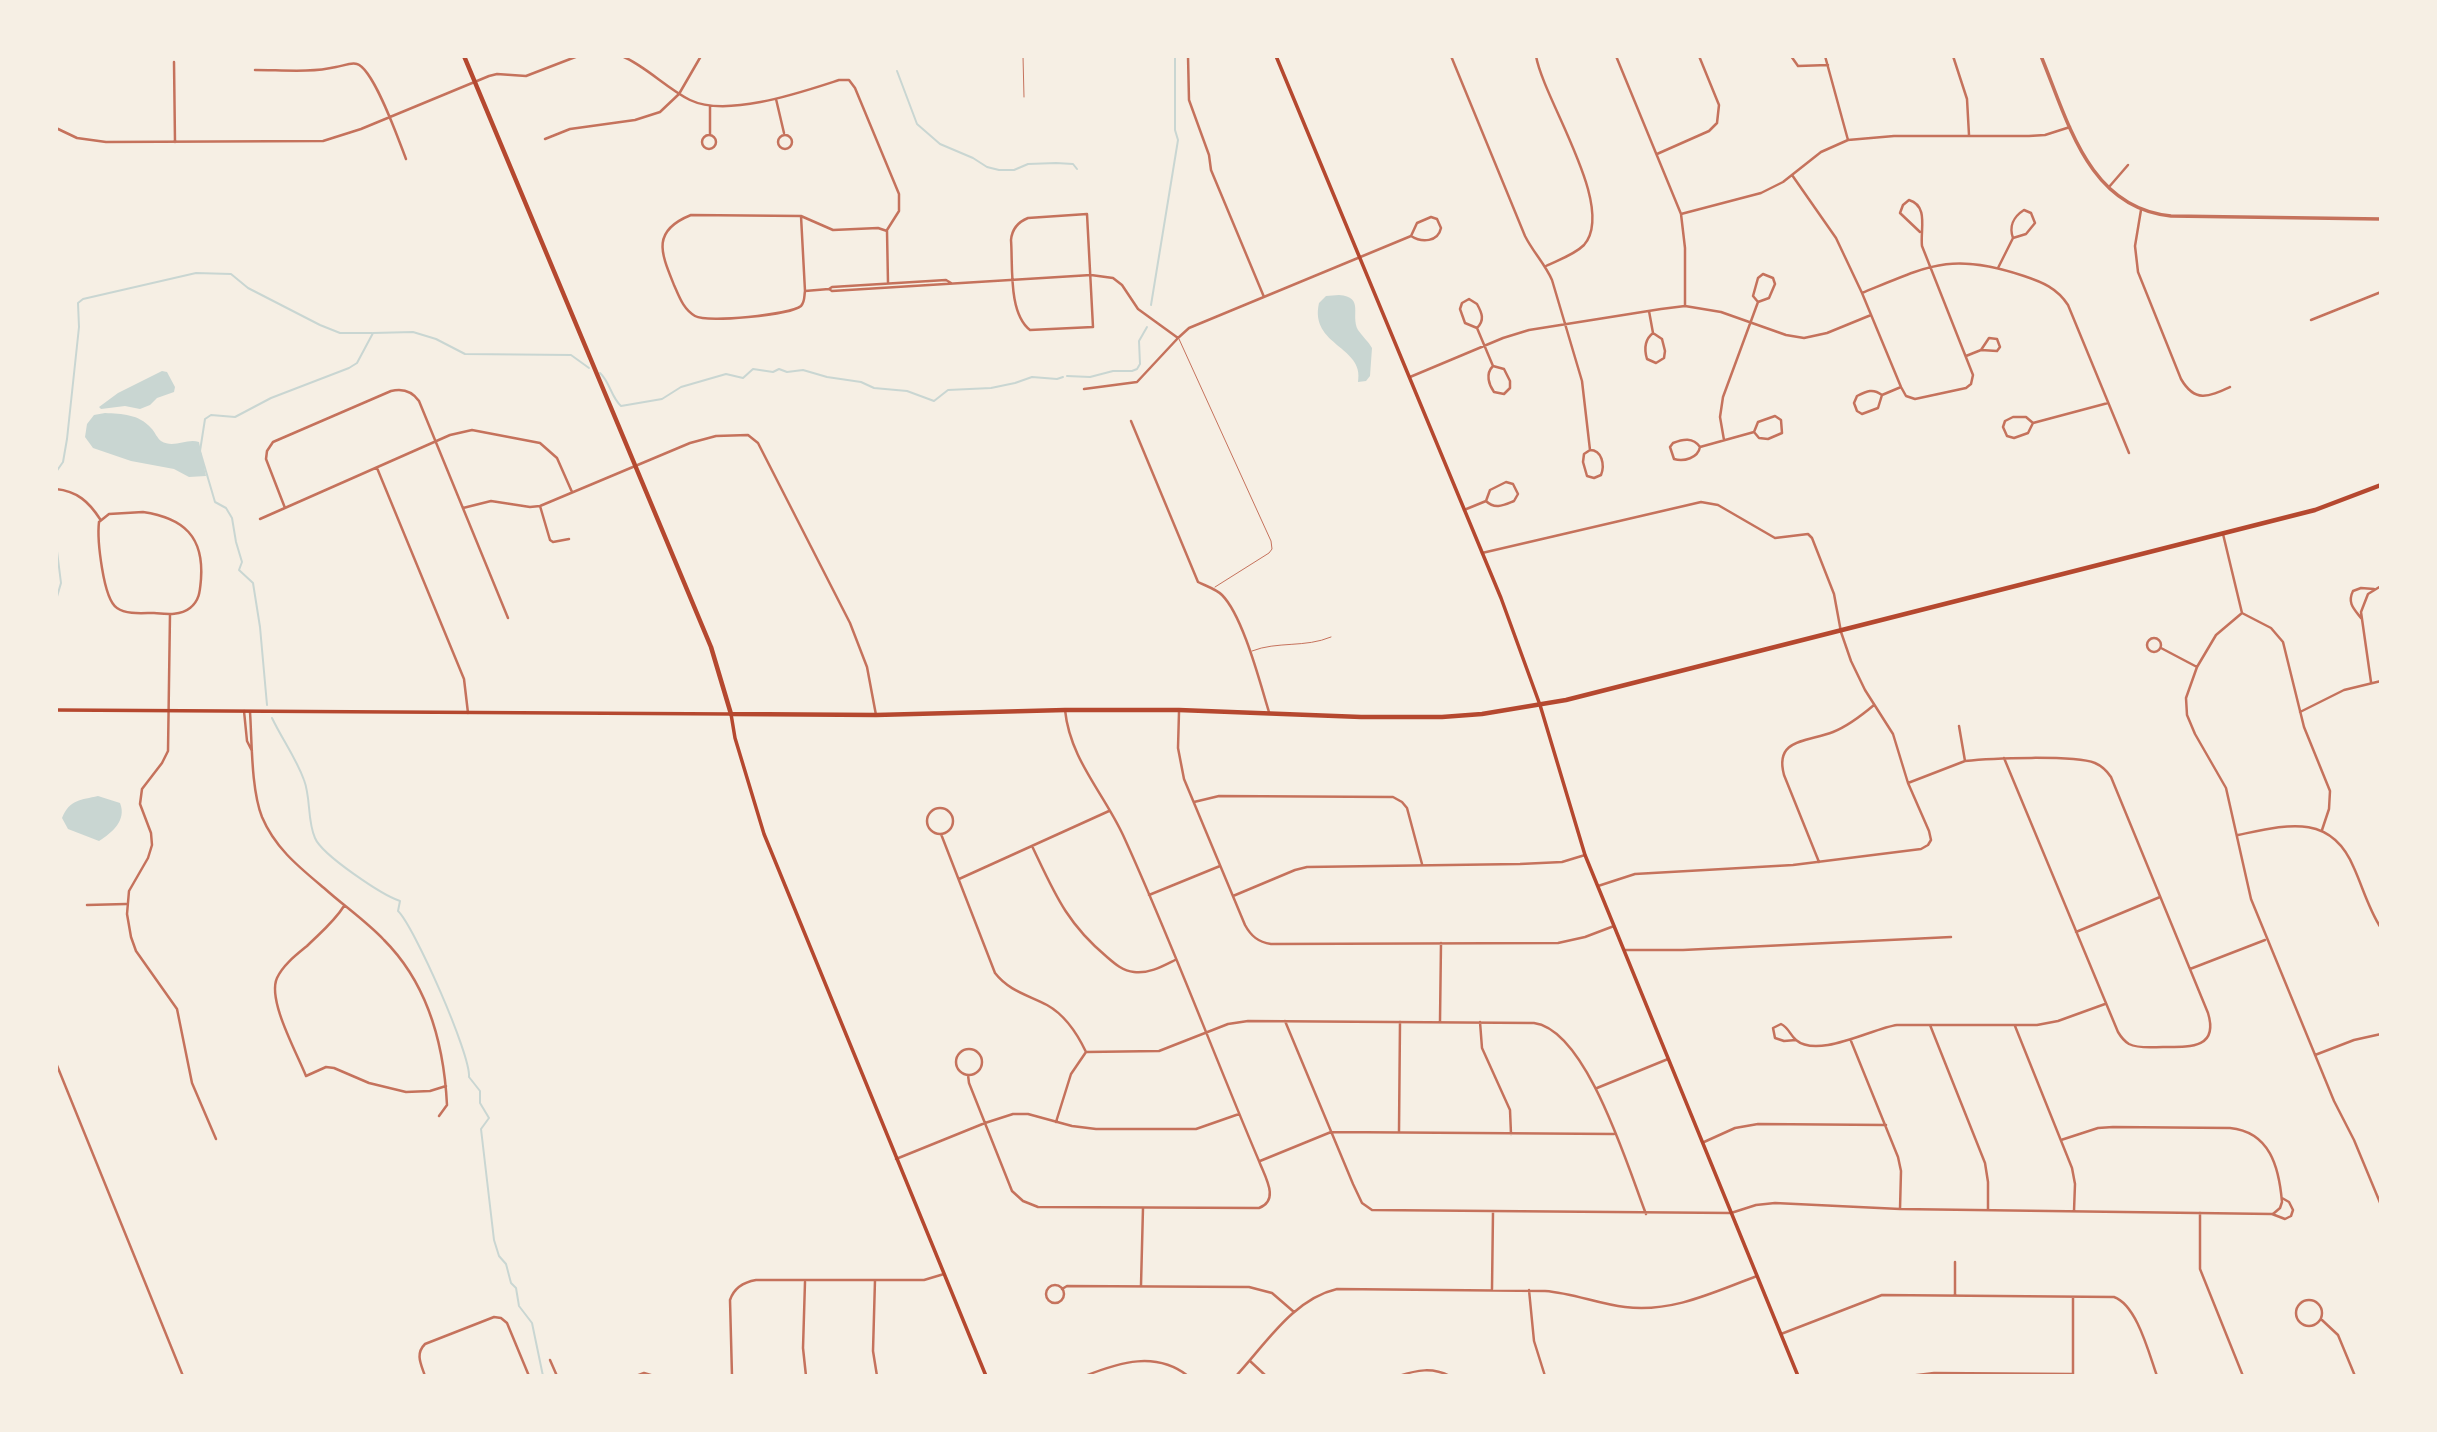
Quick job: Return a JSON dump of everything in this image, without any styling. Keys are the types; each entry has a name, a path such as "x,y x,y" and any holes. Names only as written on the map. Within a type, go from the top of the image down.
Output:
{"main road":[{"path":"464,56 711,647 764,834 986,1376"},
{"path":"1276,56 1482,553 1540,705 1586,855 1798,1376"},
{"path":"56,710 876,715 1179,710 1361,717 1442,717 1566,701 2326,507 2381,485"}],"street":[{"path":"56,128 91,141 323,141 346,135 493,74 526,76 579,56"},
{"path":"622,56 680,94 710,106 776,99 843,80 851,82 899,194 899,211 887,231 888,284"},
{"path":"545,139 579,127 652,116 667,107 680,94 701,56"},
{"path":"1188,56 1190,108 1209,155 1211,170 1264,297"},
{"path":"1451,56 1525,236 1546,266 1582,381 1590,450"},
{"path":"1536,56 1542,77 1589,189 1594,209 1592,229 1583,246 1546,266"},
{"path":"1615,56 1681,214 1685,248 1685,306"},
{"path":"1657,154 1709,131 1717,123 1719,105 1699,56"},
{"path":"1791,56 1798,66 1828,65"},
{"path":"1825,56 1848,140"},
{"path":"1953,56 1967,99 1969,135"},
{"path":"2041,56 2084,159 2096,175 2124,201 2141,210 2183,216 2381,219"},
{"path":"174,62 175,142"},
{"path":"255,70 315,70 350,63 359,64 371,78 406,159"},
{"path":"776,99 784,134"},
{"path":"709,134 710,106"},
{"path":"1681,214 1752,197 1774,187 1821,152 1848,140 1894,136 2029,136 2070,127"},
{"path":"709,134 714,136 717,142 710,149 702,142 709,134"},
{"path":"784,134 793,141 792,146 786,149 781,148 778,141 784,134"},
{"path":"2109,187 2128,165"},
{"path":"1792,175 1829,227 1862,293 1900,387 1906,396 1914,399 1966,388 1971,384 1973,375 1929,267 1920,232 1921,210 1917,203 1909,200 1900,213 1920,232"},
{"path":"1998,268 2013,238 2011,227 2018,214 2024,210 2031,213 2035,223 2030,230 2013,238"},
{"path":"2141,210 2135,246 2138,272 2181,379 2189,390 2200,396 2208,396 2230,387"},
{"path":"1087,214 1093,327 1033,331 1027,328 1018,314 1014,279 1012,236 1020,222 1032,218 1087,214"},
{"path":"801,216 804,302 793,310 725,320 706,320 693,316 682,304 663,258 662,243 667,230 675,221 691,215 801,216 833,229 878,228 887,231"},
{"path":"1084,389 1137,382 1189,328 1411,236 1424,241 1436,237 1441,228 1437,219 1431,217 1417,223 1411,236"},
{"path":"1862,293 1929,267 1972,262 2047,285 2065,300 2129,453"},
{"path":"1763,274 1773,278 1775,284 1769,298 1758,302 1753,296 1758,278 1763,274"},
{"path":"829,289 832,291 947,285 1091,275 1113,278 1122,285 1138,309 1178,338"},
{"path":"805,291 946,280 951,283"},
{"path":"2311,320 2381,292"},
{"path":"1477,328 1482,321 1482,314 1477,304 1469,299 1461,305 1461,312 1465,323 1477,328 1493,366"},
{"path":"1724,440 1721,406 1758,302"},
{"path":"1410,377 1521,332 1685,306 1721,312 1786,335 1804,338 1827,333 1871,315"},
{"path":"1648,311 1653,333 1662,339 1665,351 1664,358 1656,363 1647,359 1645,346 1653,333"},
{"path":"1966,356 1981,350 1997,351 1997,339 1992,337 1981,350"},
{"path":"1493,366 1504,369 1510,381 1510,388 1504,394 1494,392 1488,379 1493,366"},
{"path":"1882,395 1869,391 1857,396 1854,403 1857,411 1862,414 1878,408 1882,395 1900,387"},
{"path":"285,508 266,459 268,447 276,440 391,391 412,393 417,398 436,442 508,618"},
{"path":"2033,423 2029,418 2021,416 2008,419 2003,427 2007,436 2014,438 2028,433 2033,423 2108,403"},
{"path":"1775,416 1781,420 1783,429 1780,435 1763,439 1754,432 1758,422 1775,416"},
{"path":"1131,422 1198,582 1220,593 1230,605 1250,652 1269,713"},
{"path":"260,519 436,442 472,430 540,443 556,458 572,492"},
{"path":"1700,447 1754,432"},
{"path":"463,508 491,501 540,506 704,438 742,433 754,438 850,623 867,667 876,715"},
{"path":"1689,439 1694,440 1700,447 1693,457 1682,460 1674,459 1670,447 1673,443 1689,439"},
{"path":"1590,450 1600,454 1603,464 1603,472 1594,478 1587,476 1583,462 1584,454 1590,450"},
{"path":"377,468 464,679 468,713"},
{"path":"1464,510 1486,501 1490,490 1506,482 1513,484 1518,494 1514,501 1500,506 1495,507 1486,501"},
{"path":"56,489 82,497 100,519"},
{"path":"1482,553 1701,502 1712,503 1775,538 1808,534 1834,594 1841,632 1851,662 1893,734 1908,783 1931,840 1921,849 1819,862 1635,874 1598,886"},
{"path":"540,506 550,540 553,542 569,539"},
{"path":"115,513 155,514 177,523 194,538 202,557 199,597 187,610 170,614 129,612 117,608 112,603 105,584 98,526 100,519 115,513"},
{"path":"2223,533 2242,612 2271,628 2283,642 2300,713 2330,791 2329,809 2322,830"},
{"path":"2371,682 2361,618 2363,602 2368,594 2381,586"},
{"path":"2361,618 2350,603 2350,597 2353,591 2361,588 2375,589"},
{"path":"2242,612 2217,635 2197,667 2186,698 2187,715 2226,788 2238,835 2246,885 2266,939 2381,1205"},
{"path":"170,614 168,751 145,784 141,795 142,810 151,833 151,851 129,891 126,904 136,951 173,1002 180,1017 192,1083 216,1139"},
{"path":"2152,638 2157,638 2161,641 2161,648 2153,652 2149,650 2147,643 2152,638"},
{"path":"2161,648 2197,667"},
{"path":"2300,713 2344,690 2381,681"},
{"path":"1819,862 1783,775 1781,767 1784,754 1800,741 1822,736 1847,725 1874,705"},
{"path":"968,1075 979,1070 982,1062 976,1051 968,1049 957,1056 956,1064 960,1072 968,1075 1012,1191 1026,1203 1038,1207 1264,1207 1270,1198 1271,1191 1149,895 1122,833 1079,759 1070,738 1065,710"},
{"path":"1179,710 1179,758 1194,802 1251,935 1267,943 1567,942 1614,926"},
{"path":"244,711 247,741 252,751"},
{"path":"250,712 252,751 261,815 274,838 289,859 385,941 412,976 434,1024 446,1086 447,1105 439,1116"},
{"path":"1959,726 1965,761"},
{"path":"1908,783 1965,761 2004,758 2083,760 2102,767 2111,777 2210,1021 2209,1034 2200,1044 2188,1047 2142,1047 2128,1044 2118,1032 2004,758"},
{"path":"1194,802 1219,796 1393,797 1406,808 1422,864"},
{"path":"941,834 949,831 953,819 948,811 940,808 929,814 927,822 930,830 941,834 995,973 1011,988 1050,1006 1075,1031 1086,1052"},
{"path":"958,879 1108,811"},
{"path":"2238,835 2297,826 2322,830 2332,835 2347,852 2381,928"},
{"path":"1032,846 1068,918 1105,956 1122,969 1132,972 1149,971 1175,960"},
{"path":"1233,896 1307,867 1552,863 1586,855"},
{"path":"1149,895 1221,866"},
{"path":"2076,932 2160,897"},
{"path":"88,905 126,904"},
{"path":"344,906 333,921 282,969 276,980 276,1004 306,1076 326,1067 369,1083 406,1092 430,1091 446,1086"},
{"path":"1624,950 1683,950 1951,937"},
{"path":"2190,969 2266,939"},
{"path":"1440,1022 1441,943"},
{"path":"1796,1040 1787,1027 1781,1024 1773,1028 1773,1035 1780,1040 1819,1045 1851,1041 1888,1026 2048,1023 2105,1004"},
{"path":"1086,1052 1159,1051 1237,1021 1534,1023 1550,1028 1582,1064 1596,1088 1646,1214"},
{"path":"1285,1021 1360,1199 1369,1209 1731,1213 1756,1205 1775,1203 1900,1209 2272,1214 2281,1219 2291,1216 2293,1210 2291,1204 2282,1198"},
{"path":"1399,1132 1400,1022"},
{"path":"1480,1023 1482,1048 1510,1110 1511,1134"},
{"path":"1930,1025 1985,1163 1988,1210"},
{"path":"2014,1025 2074,1179 2074,1211"},
{"path":"2315,1055 2354,1040 2381,1034"},
{"path":"1851,1041 1886,1125 1900,1167 1900,1209"},
{"path":"1056,1122 1071,1074 1086,1052"},
{"path":"1596,1088 1668,1059"},
{"path":"56,1063 183,1376"},
{"path":"897,1159 1006,1115 1020,1113 1088,1129 1196,1129 1239,1114"},
{"path":"1702,1143 1735,1128 1758,1124 1886,1125"},
{"path":"2061,1140 2098,1128 2113,1127 2239,1129 2254,1135 2269,1149 2282,1198 2280,1208 2272,1214"},
{"path":"1259,1161 1331,1132 1614,1134"},
{"path":"1142,1286 1143,1208"},
{"path":"1492,1290 1493,1212"},
{"path":"2200,1213 2199,1262 2202,1276 2243,1376"},
{"path":"1955,1262 1955,1295"},
{"path":"732,1376 730,1304 733,1293 740,1286 751,1281 924,1280 944,1275"},
{"path":"1236,1376 1294,1312 1313,1297 1344,1288 1529,1290 1572,1294 1627,1308 1657,1308 1694,1300 1756,1276"},
{"path":"805,1280 803,1329 806,1376"},
{"path":"875,1280 873,1351 877,1376"},
{"path":"1057,1285 1062,1289 1062,1301 1056,1304 1048,1300 1046,1292 1049,1287 1057,1285"},
{"path":"1062,1289 1067,1286 1254,1288 1272,1293 1294,1312"},
{"path":"1529,1290 1534,1341 1545,1376"},
{"path":"1780,1334 1882,1295 2114,1297 2126,1304 2134,1317 2157,1376"},
{"path":"1909,1376 1927,1373 2073,1375 2073,1297"},
{"path":"2307,1299 2315,1300 2322,1307 2321,1320 2314,1325 2301,1324 2296,1312 2299,1304 2307,1299"},
{"path":"425,1376 419,1357 425,1344 494,1317 507,1323 529,1376"},
{"path":"2321,1320 2338,1335 2355,1376"},
{"path":"550,1360 557,1376"},
{"path":"1085,1376 1127,1362 1150,1360 1171,1366 1188,1376"},
{"path":"1250,1361 1266,1376"},
{"path":"1399,1376 1425,1369 1450,1376"},
{"path":"636,1376 644,1373 654,1376"}],"lane":[{"path":"1023,56 1024,97"},
{"path":"1178,338 1271,541 1272,550 1269,554 1213,589"},
{"path":"1250,652 1265,646 1314,643 1331,637"}],"shaded area":[{"path":"1339,295 1352,299 1358,330 1372,348 1370,376 1366,381 1358,382 1358,370 1353,361 1329,337 1318,317 1319,303 1326,296"},
{"path":"162,371 167,372 175,387 174,392 157,398 140,409 125,406 99,407 118,393"},
{"path":"105,413 141,420 166,443 199,442 206,476 189,477 174,469 131,461 93,448 85,437 87,424 94,415"},
{"path":"98,796 120,803 122,809 117,825 99,841 68,829 62,818 72,804"}],"waterway":[{"path":"1151,305 1178,140 1175,130 1175,56"},
{"path":"897,71 917,124 940,144 999,170 1014,170 1028,164 1056,163 1073,164 1077,169"},
{"path":"56,472 63,462 67,439 79,327 78,303 83,299 196,273 231,274 248,288 320,325 340,333 372,333"},
{"path":"1067,376 1090,377 1137,369 1140,364 1139,341 1147,327"},
{"path":"267,705 253,583 239,570 242,562 232,518 226,508 215,502 200,451 205,419 211,415 235,417 271,398 349,368 357,363 373,333 413,332 436,339 465,354 571,355 589,368"},
{"path":"600,373 621,406 662,399 681,387 726,374 743,378 753,369 773,372 779,369 787,372 803,370 861,382 874,388 907,391 934,401 948,390 991,388 1032,377 1063,377"},
{"path":"56,543 61,583 56,600"},
{"path":"272,718 304,780 315,838 353,874 400,901 398,911 416,940 452,1019 469,1077 480,1091 480,1103 489,1118 481,1129 494,1240 499,1256 506,1264 511,1283 516,1288 519,1306 532,1323 543,1376"}]}
